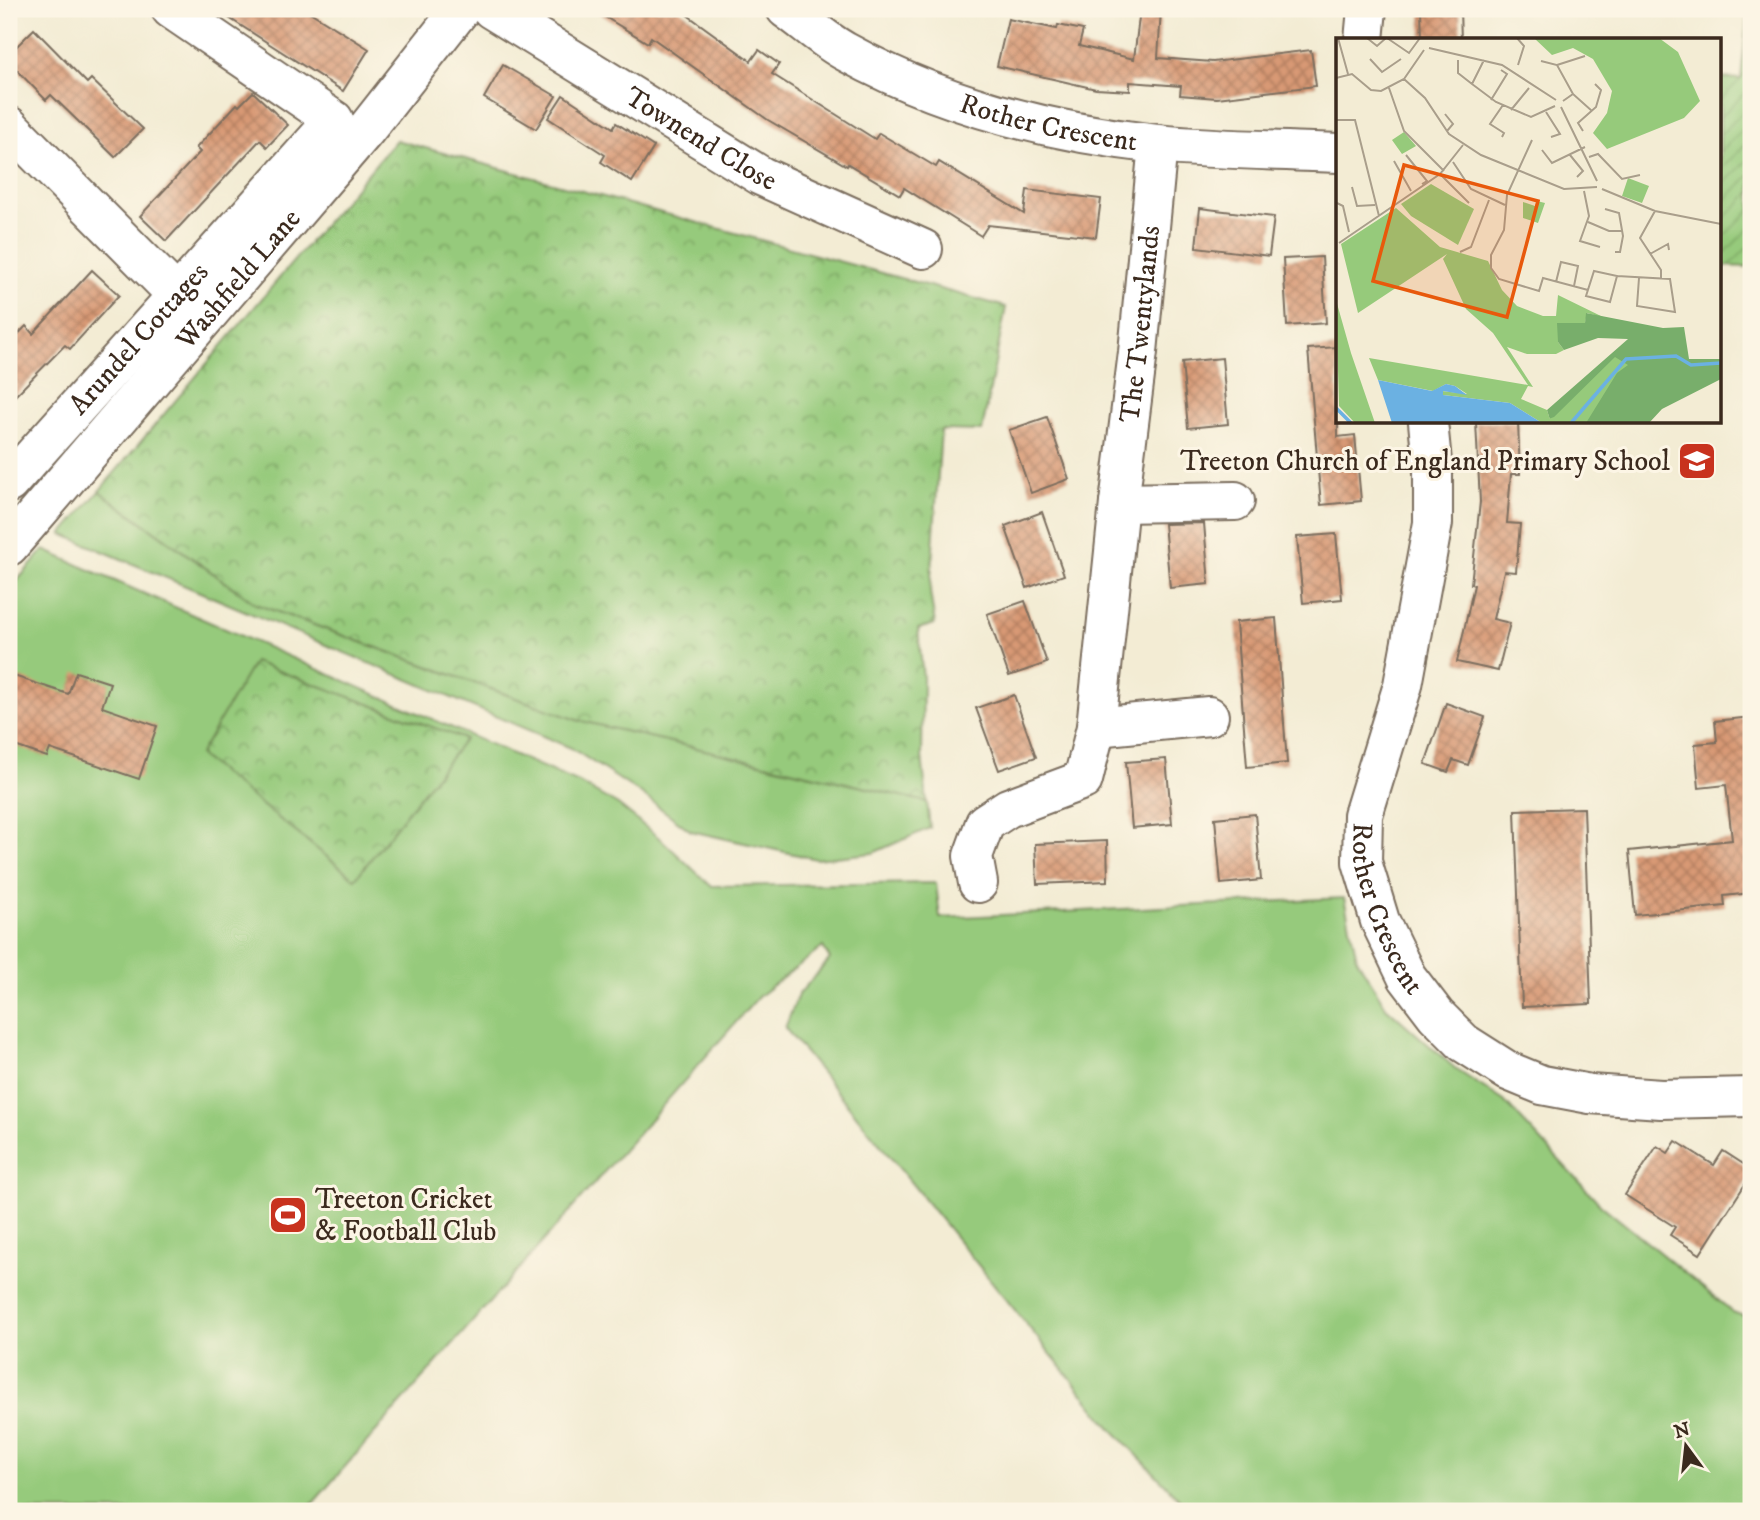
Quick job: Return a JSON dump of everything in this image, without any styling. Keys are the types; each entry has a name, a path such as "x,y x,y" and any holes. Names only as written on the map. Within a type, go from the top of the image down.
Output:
{"street":[{"name":"Arundel Cottages","path":"9,483 334,120 171,9"},
{"name":"Washfield Lane","path":"9,546 365,131 461,9"},
{"name":"Townend Close","path":"491,9 761,176 923,249"},
{"name":"Rother Crescent","path":"786,9 845,51 904,80 972,107 1049,127 1158,144 1336,153"},
{"path":"1364,38 1367,9"},
{"path":"9,126 177,295"},
{"name":"The Twentylands","path":"978,883 973,856 985,823 1008,808 1083,780 1096,727 1138,352 1158,144"},
{"name":"Rother Crescent","path":"1428,424 1433,472 1433,523 1403,685 1363,815 1362,862 1380,921 1407,977 1436,1015 1464,1043 1508,1071 1542,1085 1590,1094 1661,1099 1751,1097"},
{"path":"1119,503 1236,501"},
{"path":"1096,727 1209,716"}],"green space":[{"path":"1748,9 1751,9 1751,267 1722,266 1722,78 1741,79"},
{"path":"396,140 1006,307 982,431 941,430 930,592 935,624 918,629 923,678 922,756 927,802 577,720 256,604 99,491"},
{"path":"99,491 256,604 577,720 927,802 930,828 873,853 816,859 691,831 640,793 571,748 62,534"},
{"path":"44,550 579,783 618,805 663,841 711,886 936,883 940,918 1344,898 1357,959 1386,1007 1457,1070 1504,1101 1601,1205 1733,1312 1751,1319 1751,1511 1191,1511 1111,1428 785,1028 798,995 830,959 823,947 759,996 306,1511 9,1511 9,590"},
{"path":"254,662 465,739 355,879 199,755"}],"building":[{"path":"215,9 305,9 369,49 343,91"},
{"path":"592,9 679,9 751,61 759,50 779,64 772,74 875,139 879,133 936,167 939,162 1024,214 1027,190 1101,199 1096,237 988,225 981,236 904,188 900,195 768,120 651,37 648,43"},
{"path":"1140,9 1161,9 1158,58 1213,62 1311,50 1316,86 1217,98 1180,95 1181,86 1130,82 1130,91 1096,89 997,66 1008,19 1057,29 1058,25 1083,30 1079,46 1134,59"},
{"path":"1421,9 1460,9 1461,38 1422,38"},
{"path":"34,29 87,83 91,79 143,129 115,157 51,95 46,100 9,62 9,54"},
{"path":"503,65 556,96 536,129 484,98"},
{"path":"253,92 288,125 267,147 260,140 166,241 140,216 200,152 196,148 237,104 239,106"},
{"path":"563,95 613,128 616,123 654,147 632,182 601,162 605,155 548,118"},
{"path":"1200,208 1274,217 1269,256 1196,247"},
{"path":"1322,257 1326,323 1287,326 1283,259"},
{"path":"92,270 119,295 70,349 65,345 9,402 9,344 26,326 33,334"},
{"path":"1336,347 1338,437 1355,435 1361,501 1321,505 1308,349"},
{"path":"1222,358 1228,424 1188,428 1182,362"},
{"path":"1047,417 1069,479 1031,493 1009,430"},
{"path":"1476,424 1518,424 1520,474 1511,474 1507,523 1520,524 1516,572 1504,571 1493,619 1510,623 1498,671 1457,662 1474,585 1471,584 1480,502"},
{"path":"1042,512 1064,575 1027,588 1005,526"},
{"path":"1204,523 1209,584 1170,588 1164,524"},
{"path":"1336,534 1342,599 1303,603 1297,537"},
{"path":"1025,601 1047,663 1009,676 987,614"},
{"path":"1276,618 1287,763 1247,767 1236,622"},
{"path":"76,672 110,683 102,707 157,726 139,779 50,749 47,757 9,744 9,690 14,676 68,694"},
{"path":"1014,695 1036,757 999,770 976,708"},
{"path":"1446,703 1485,717 1468,765 1453,760 1448,772 1425,764"},
{"path":"1751,717 1751,893 1724,896 1725,906 1635,915 1629,851 1732,840 1726,785 1699,788 1695,744 1717,742 1715,721"},
{"path":"1166,759 1172,824 1132,828 1126,762"},
{"path":"1584,808 1591,1004 1522,1007 1515,810"},
{"path":"1255,814 1261,880 1221,884 1215,818"},
{"path":"1107,841 1108,881 1037,884 1035,844"},
{"path":"1676,1141 1714,1165 1723,1151 1751,1169 1751,1175 1700,1254 1670,1235 1675,1227 1625,1195 1657,1146 1668,1153"}],"place":[{"name":"Treeton Church of England Primary School","path":"1697,461"},
{"name":"Treeton Cricket & Football Club","path":"288,1215"}]}
